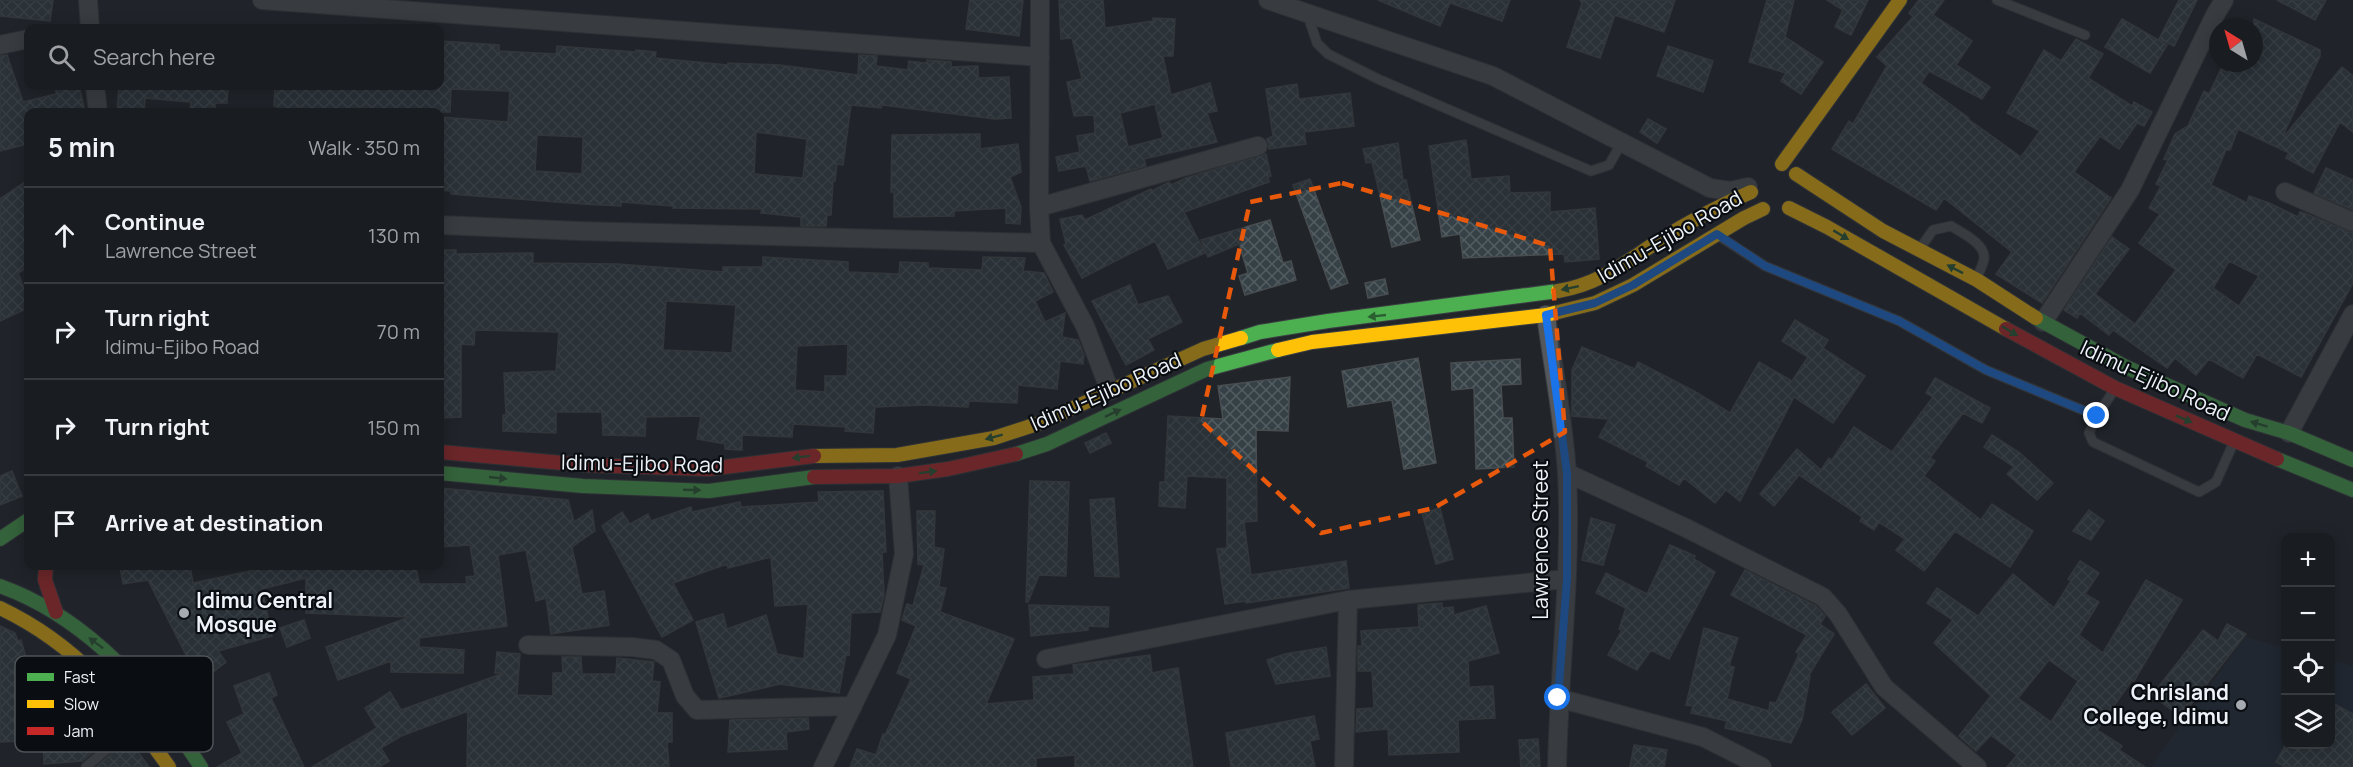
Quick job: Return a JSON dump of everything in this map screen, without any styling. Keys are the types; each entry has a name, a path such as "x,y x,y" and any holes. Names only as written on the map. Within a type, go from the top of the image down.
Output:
{"main road":[{"name":"Idimu-Ejibo Road","path":"1900,0 1777,163 1791,168 1796,174 1883,231 1912,261 1966,305 2031,344 2115,388 2234,442 2353,490"},
{"path":"1752,185 1755,202 1763,209 1776,212 1789,208 1799,193 1800,183 1796,174"},
{"name":"Idimu-Ejibo Road","path":"444,452 585,465 708,469 821,455 897,454 945,448 994,438 1040,423 1203,349 1260,332 1580,287 1609,274 1658,241 1719,207 1752,185"},
{"name":"Idimu-Ejibo Road","path":"1789,208 1912,261 1977,280 2043,322 2127,367 2245,420 2289,433 2353,460"},
{"name":"Idimu-Ejibo Road","path":"444,472 583,486 709,491 822,476 898,476 948,470 999,459 1047,444 1207,369 1251,356 1312,342 1546,315 1595,303 1633,285 1763,209"},
{"path":"0,539 24,523"},
{"path":"46,570 45,580 56,612"},
{"path":"0,585 13,589 56,612 112,656"},
{"path":"0,608 25,618 75,656"},
{"path":"158,752 169,767"},
{"path":"190,752 201,767"}],"street":[{"path":"88,0 90,24"},
{"path":"262,0 1040,57"},
{"path":"1040,0 1039,207 1041,243 1085,326 1110,391"},
{"path":"1268,0 1492,76 1710,188 1730,191 1752,185"},
{"path":"2043,322 2130,190 2224,0"},
{"path":"0,45 24,40"},
{"path":"95,90 98,108"},
{"path":"1039,207 1258,146"},
{"path":"2285,192 2353,222"},
{"path":"444,225 1041,243"},
{"path":"2289,433 2353,314"},
{"name":"Lawrence Street","path":"1546,315 1567,473 1567,579 1558,698 1557,767"},
{"path":"1567,473 1686,528 1823,597 1838,614 1884,687 1977,767"},
{"path":"823,767 887,635 904,554 898,476"},
{"path":"1046,659 1348,600 1567,579"},
{"path":"1344,767 1348,600"},
{"path":"528,645 632,647 656,650 671,660 685,696 696,710 853,706"},
{"path":"1558,698 1704,737 1762,767"}],"lane":[{"path":"1997,0 2085,35"},
{"path":"1307,13 1317,43 1328,54 1378,79 1591,171 1609,165 1622,142"},
{"path":"1912,261 1933,230 1951,226 1980,246 1983,252 1984,259 1977,280"},
{"path":"1717,234 1765,266 1899,321 1986,370 2097,416"},
{"path":"2115,388 2097,416 2090,433 2093,442 2199,492 2216,482 2234,442"},
{"path":"86,767 104,752"}],"highlighted area":[{"path":"1342,183 1550,246 1565,432 1434,508 1321,533 1201,421 1250,202"}],"shaded area":[{"name":"Chrisland College, Idimu","path":"2245,637 2281,647 2281,749 2335,749 2335,661 2353,666 2353,767 2151,767"}],"building":[{"path":"0,0 53,0 50,21 0,16"},
{"path":"970,0 1023,0 1019,36 966,29"},
{"path":"1059,0 1103,0 1105,28 1153,21 1153,18 1175,19 1173,56 1163,56 1171,95 1210,83 1217,111 1207,113 1217,142 1144,159 1146,166 1090,181 1086,166 1059,171 1056,157 1080,152 1077,136 1095,133 1094,115 1074,116 1067,82 1082,79 1072,38 1061,39","holes":["1155,104 1163,138 1128,147 1120,113"]},
{"path":"1378,0 1510,0 1502,21 1450,3 1440,26"},
{"path":"1580,0 1675,0 1664,32 1615,15 1600,58 1567,47 1582,3"},
{"path":"1767,0 1794,0 1785,37 1823,62 1801,94 1781,81 1786,73 1749,62"},
{"path":"1827,0 1868,0 1851,35 1835,27 1843,10"},
{"path":"1919,0 1944,0 1933,15 1972,41 1956,65 1990,87 1982,99 1929,71 1921,83 2021,157 2040,131 2007,113 2044,50 2061,61 2076,39 2103,54 2088,78 2132,106 2134,102 2152,112 2144,126 2137,123 2119,149 2100,136 2074,172 2111,198 2042,303 1996,274 2012,252 1944,198 1936,210 1832,149 1849,121 1853,124 1887,66 1877,57 1913,17 1909,13"},
{"path":"2179,0 2197,0 2174,46 2159,39"},
{"path":"2277,0 2326,0 2315,20"},
{"path":"2122,19 2167,45 2150,73 2105,47"},
{"path":"2263,23 2320,50 2320,56 2284,133 2286,134 2342,67 2353,76 2353,132 2340,122 2313,173 2286,158 2289,153 2238,129 2230,150 2226,150 2211,185 2247,203 2249,196 2298,217 2300,212 2304,213 2353,233 2353,283 2301,377 2257,354 2243,378 2209,359 2196,375 2175,358 2167,368 2113,330 2109,335 2080,313 2077,318 2064,310 2112,237 2129,249 2095,294 2135,324 2176,270 2139,243 2160,214 2149,208 2161,186 2156,184 2168,160 2164,159 2175,134 2188,126 2204,91 2209,94 2220,72 2263,72","holes":["2229,261 2259,276 2239,306 2213,288"]},
{"path":"444,41 499,45 499,51 556,54 557,46 636,52 636,50 656,52 655,58 728,65 728,63 779,65 858,75 859,55 877,56 876,66 908,70 909,61 951,62 951,67 978,66 978,78 1009,77 1011,118 995,119 882,105 881,108 851,105 843,165 837,164 835,181 833,181 831,215 827,215 826,226 801,226 801,217 761,213 762,209 673,208 673,206 621,202 621,206 583,204 451,194 451,191 444,190 444,117 508,122 510,91 451,89 450,112 444,112 444,108 277,108 274,106 275,90 444,90","holes":["756,132 807,139 803,178 754,174","537,135 583,137 582,174 535,171"]},
{"path":"1668,46 1713,61 1703,92 1657,76"},
{"path":"7,55 23,102 56,94 56,90 80,90 84,108 24,108 24,145 0,151 0,56"},
{"path":"1297,84 1299,99 1350,93 1354,126 1304,132 1306,144 1269,149 1267,139 1273,136 1266,89"},
{"path":"119,90 228,90 227,103 215,103 215,108 190,108 191,102 145,98 144,108 117,108"},
{"path":"1648,119 1666,129 1657,143 1640,132"},
{"path":"980,134 980,149 1018,144 1021,172 1010,177 1021,207 1020,224 1006,223 1006,208 954,211 954,216 894,217 894,192 891,192 892,135"},
{"path":"1466,140 1471,179 1509,176 1510,193 1550,192 1550,212 1595,208 1599,259 1565,262 1564,254 1463,258 1460,234 1442,237 1429,146"},
{"path":"1398,143 1403,180 1406,180 1420,240 1392,247 1372,162 1366,163 1363,149"},
{"path":"1266,154 1271,176 1268,177 1269,182 1184,212 1205,253 1168,269 1155,241 1082,278 1064,245 1066,244 1060,219 1082,215 1085,220 1169,182 1171,185 1186,178"},
{"path":"2326,168 2353,180 2353,210 2314,193"},
{"path":"1310,179 1348,283 1331,289 1293,185"},
{"path":"24,183 24,269 18,273 24,288 24,310 0,321 0,199"},
{"path":"1270,220 1283,263 1291,261 1296,280 1245,295 1239,276 1248,273 1239,244 1208,257 1201,240"},
{"path":"444,250 456,250 456,254 533,253 533,263 618,264 723,272 723,267 763,267 763,257 848,262 848,272 899,274 900,262 928,263 928,268 982,270 983,257 1025,258 1023,271 1044,273 1053,292 1035,301 1045,322 1065,313 1062,337 1078,340 1084,355 1083,364 1060,361 1057,389 1018,385 1017,403 969,401 968,407 925,405 875,407 873,433 845,431 846,427 793,424 792,437 742,435 742,450 739,450 725,449 725,444 697,439 701,416 646,417 645,436 603,435 602,412 556,412 556,433 503,431 503,415 506,415 504,373 556,371 559,332 475,330 474,345 461,344 461,417 444,418","holes":["666,301 736,305 732,353 663,350","848,344 847,376 825,376 825,392 795,390 797,346"]},
{"path":"1385,279 1388,294 1368,298 1365,283"},
{"path":"1130,285 1138,305 1168,296 1182,322 1148,339 1154,350 1126,365 1092,301"},
{"path":"1795,320 1828,340 1823,348 1865,376 1833,423 1794,397 1740,501 1726,490 1715,503 1684,478 1679,485 1646,466 1648,462 1599,437 1609,419 1572,416 1572,370 1582,347 1635,369 1638,362 1730,413 1759,362 1792,381 1808,357 1782,341"},
{"path":"1418,358 1436,463 1404,469 1392,400 1348,407 1342,371"},
{"path":"1520,359 1521,384 1501,385 1503,418 1512,418 1514,467 1476,469 1474,388 1452,390 1451,363"},
{"path":"1290,377 1288,431 1256,430 1257,521 1244,522 1251,575 1346,561 1349,588 1225,604 1217,549 1227,548 1227,478 1187,476 1185,508 1159,506 1160,482 1165,482 1168,416 1223,419 1218,386"},
{"path":"1935,378 1990,408 1982,423 1963,413 1930,458 1935,461 1924,476 1981,520 1992,504 2033,531 2010,567 1955,531 1924,571 1896,550 1905,539 1879,522 1874,530 1860,521 1862,517 1799,475 1774,506 1760,494 1797,449 1821,470 1829,458 1832,460 1854,427 1892,452 1933,397 1926,393"},
{"path":"1106,433 1111,443 1090,453 1085,443"},
{"path":"1992,435 2020,453 2053,483 2037,500 2007,474 2014,467 1984,447"},
{"path":"12,471 22,496 0,505 0,476"},
{"path":"1030,481 1069,482 1066,576 1039,575 1028,602 1026,602"},
{"path":"444,488 568,500 574,522 592,510 595,531 572,547 582,594 604,591 609,625 551,634 546,598 536,601 526,550 498,555 507,626 419,638 419,647 464,650 463,673 391,672 391,661 338,680 326,647 410,617 306,613 306,578 262,589 272,636 218,651 226,662 213,672 213,656 185,656 148,580 123,584 121,570 191,570 193,583 255,570 417,570 419,584 467,584 466,577 475,576 470,545 444,547"},
{"path":"883,491 886,552 882,552 884,595 880,612 851,613 849,655 846,654 839,693 780,684 719,698 696,622 723,614 727,629 766,615 777,654 804,659 808,604 775,606 771,557 728,568 727,564 673,583 693,620 662,637 602,526 622,512 630,524 648,514 651,521 691,507 692,512 740,502 741,507 819,502 818,492"},
{"path":"1114,498 1119,577 1095,576 1090,500"},
{"path":"1440,508 1453,559 1436,564 1422,513"},
{"path":"2089,510 2104,521 2091,540 2073,531"},
{"path":"917,511 935,511 934,547 944,549 939,587 946,588 940,612 1014,639 986,704 1034,700 1033,677 1074,674 1073,665 1150,655 1152,673 1178,668 1193,767 1075,767 1075,755 1036,758 1036,767 850,767 857,749 876,755 883,734 885,735 911,679 897,673 916,626 902,620 903,616 907,604 913,606 924,565 918,564"},
{"path":"1591,518 1615,525 1603,565 1582,560"},
{"path":"1670,545 1695,556 1694,559 1715,572 1669,659 1651,650 1637,670 1608,655 1622,630 1619,629 1626,608 1596,593 1606,573 1647,594"},
{"path":"2080,561 2099,573 2085,594 2099,602 2079,635 2103,653 2146,580 2182,600 2134,681 2132,680 2097,730 2122,746 2119,750 2145,767 2007,767 2017,755 1991,735 1976,751 1959,736 1991,696 1934,643 1953,620 1927,603 1937,588 1978,616 2013,574 2054,608 2071,581 2068,579","holes":["2049,660 2078,681 2051,722 2018,698"]},
{"path":"1745,570 1816,606 1825,616 1820,624 1834,634 1809,675 1802,720 1791,743 1725,728 1727,721 1691,713 1693,706 1686,705 1704,628 1738,638 1729,666 1734,667 1727,699 1769,711 1770,702 1776,703 1799,654 1796,652 1807,635 1731,595"},
{"path":"1442,603 1442,608 1453,607 1454,615 1486,606 1499,653 1468,661 1469,687 1493,686 1495,718 1458,720 1459,752 1389,755 1388,729 1356,732 1357,709 1374,708 1372,671 1358,671 1358,646 1362,646 1361,631 1419,627 1418,605"},
{"path":"1029,605 1109,607 1108,627 1088,626 1088,630 1031,636"},
{"path":"304,620 310,638 287,647 280,628"},
{"path":"2227,624 2246,634 2181,717 2152,695 2203,630 2218,641"},
{"path":"0,626 15,633 18,641 21,640 25,656 15,656 15,741 0,742"},
{"path":"1326,647 1330,676 1276,684 1267,660 1285,654"},
{"path":"497,652 520,654 517,695 553,696 553,673 563,673 562,657 581,657 582,674 616,674 617,658 654,662 652,681 660,682 657,713 672,713 672,742 667,742 669,767 467,767 468,711 401,736 381,748 389,761 379,767 312,767 377,728 365,708 390,692 401,710 504,673 495,673"},
{"path":"269,673 277,695 271,698 304,767 217,767 242,753 227,722 244,714 234,686"},
{"path":"1866,684 1885,708 1852,735 1832,712"},
{"path":"2335,704 2353,714 2353,767 2285,767 2276,762 2283,749 2335,749"},
{"path":"1314,716 1319,739 1310,741 1315,767 1231,767 1226,733"},
{"path":"808,718 809,729 786,732 787,749 728,752 730,720"},
{"path":"1538,739 1540,767 1521,767 1519,740"},
{"path":"1634,745 1667,750 1664,767 1630,767"},
{"path":"44,752 93,752 82,761 44,764"},
{"path":"113,752 138,752 149,767 96,767"}],"traffic: fast":[{"path":"1241,338 1260,332 1328,321 1558,291"},
{"path":"2036,318 2126,367 2245,420 2289,433 2353,460"},
{"path":"1016,454 1047,444 1207,369 1278,350"},
{"path":"2277,459 2353,490"},
{"path":"444,473 583,486 709,491 814,477"},
{"path":"0,539 24,523"},
{"path":"0,586 32,600 61,617 110,656"},
{"path":"191,752 201,767"}],"traffic: slow":[{"path":"1782,164 1900,0"},
{"path":"1796,174 1883,231 1977,280 2036,318"},
{"path":"1558,291 1598,278 1691,222 1751,192"},
{"path":"1789,208 1827,227 2006,329"},
{"path":"1278,350 1312,342 1546,315 1595,303 1633,285 1744,218 1763,209"},
{"path":"814,456 897,455 994,438 1040,423 1203,349 1241,338"},
{"path":"0,608 28,623 74,656"},
{"path":"158,752 169,767"}],"traffic: jam":[{"path":"2006,329 2115,388 2277,459"},
{"path":"444,452 585,465 708,469 814,456"},
{"path":"814,477 898,476 948,469 1016,454"},
{"path":"46,570 45,580 56,612"}],"place":[{"name":"Idimu Central Mosque","path":"184,613"},
{"name":"Chrisland College, Idimu","path":"2241,705"}],"route":[{"path":"1558,698 1567,579 1567,473 1546,315 1595,303 1633,285 1717,234 1765,266 1899,321 1986,370 2097,416"}]}
